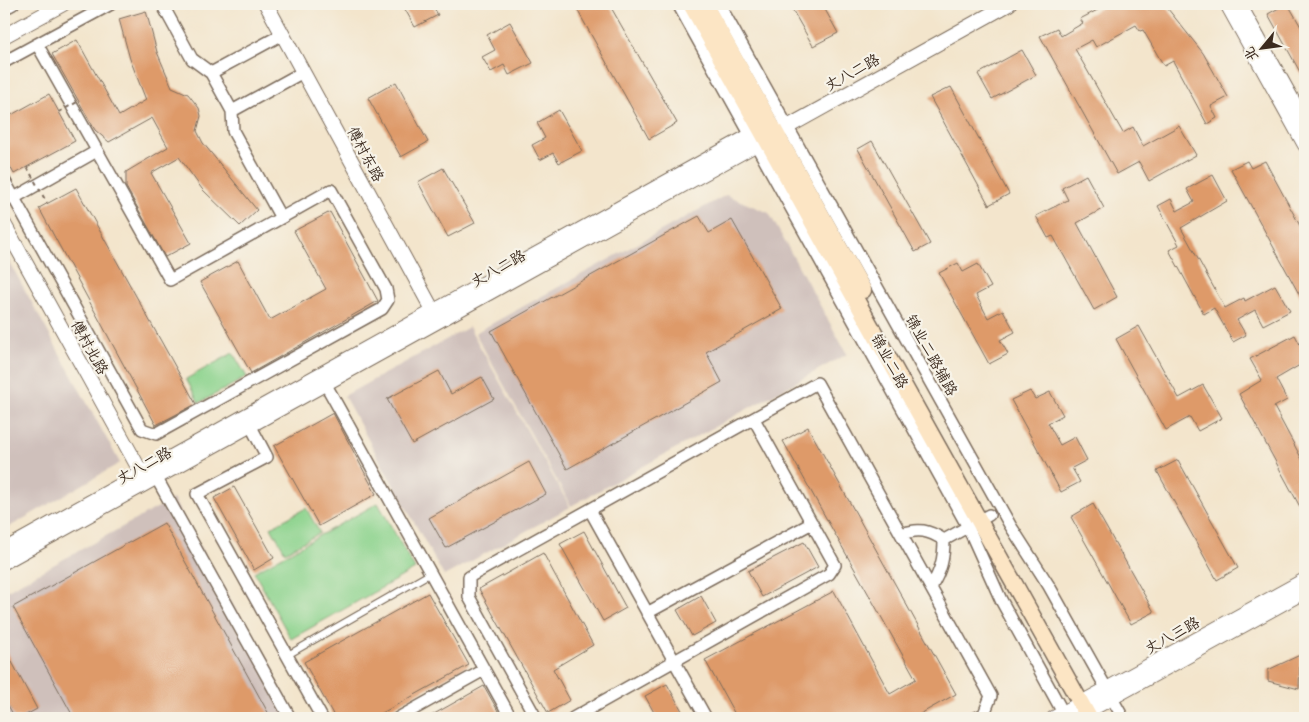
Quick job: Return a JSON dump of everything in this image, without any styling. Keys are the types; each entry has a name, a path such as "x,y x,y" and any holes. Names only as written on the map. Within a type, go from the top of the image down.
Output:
{"main road":[{"name":"锦业二路","path":"691,4 769,131"},
{"name":"锦业二路","path":"704,4 769,131 1080,713"}],"street":[{"path":"4,9 13,4"},
{"path":"4,36 62,4"},
{"path":"4,62 111,4"},
{"path":"162,4 192,59 211,73 232,111 233,131 281,218"},
{"name":"傅村东路","path":"266,4 436,316"},
{"name":"锦业二路辅路","path":"678,4 769,131 1010,526 1049,586 1123,718"},
{"name":"锦业二路辅路","path":"719,4 769,131"},
{"name":"丈八二路","path":"4,550 149,475 323,379 769,131 989,4"},
{"name":"丈八二路","path":"769,131 1009,4"},
{"path":"1219,4 1243,22"},
{"path":"1227,4 1243,22 1305,124"},
{"path":"1239,4 1243,22 1305,145"},
{"path":"1243,22 1245,4"},
{"path":"211,73 283,34"},
{"path":"4,180 142,429 156,434 382,309 388,300 386,288 331,190 170,280 37,44"},
{"path":"232,111 303,72"},
{"path":"14,198 97,151"},
{"name":"傅村北路","path":"4,224 149,475"},
{"path":"323,379 511,718"},
{"path":"536,718 469,597 469,577 817,383 991,696 984,714 976,718"},
{"path":"572,718 829,574 835,565 754,419"},
{"path":"248,420 267,457 197,494 322,718"},
{"path":"149,475 290,718"},
{"name":"丈八二路","path":"4,562 149,475"},
{"path":"590,510 706,718"},
{"path":"944,540 978,521"},
{"path":"647,613 812,523"},
{"path":"901,534 911,530 927,530 944,540"},
{"path":"931,587 944,558 944,540"},
{"name":"丈八三路","path":"1080,713 1109,694 1305,580"},
{"name":"丈八三路","path":"1109,694 1305,591"},
{"path":"398,718 484,670"}],"lane":[{"path":"286,656 431,573"}],"path":[{"path":"58,112 78,101"},
{"path":"27,167 47,203"}],"shaded area":[{"path":"726,195 769,213 847,354 571,506 475,333"},
{"path":"4,252 120,463 4,530"},
{"path":"469,327 570,507 444,576 344,396"},
{"path":"173,499 297,718 4,718 4,592"}],"green space":[{"path":"233,353 247,377 199,403 186,379"},
{"path":"378,503 415,569 291,639 254,572"},
{"path":"306,508 320,533 285,552 271,527"}],"building":[{"path":"402,4 432,4 438,15 415,27"},
{"path":"574,4 609,4 677,123 649,139"},
{"path":"789,4 822,4 838,33 813,46"},
{"path":"1109,4 1164,4 1203,53 1228,97 1211,106 1217,118 1207,124 1173,61 1164,66 1143,30 1140,31 1136,25 1096,47 1092,40 1075,49 1123,133 1133,127 1143,146 1179,126 1196,155 1149,181 1139,162 1117,174 1040,36 1057,28 1061,36 1083,23 1080,19"},
{"path":"1288,4 1305,34 1305,81 1268,14"},
{"path":"146,11 157,52 172,87 188,94 199,108 201,116 197,131 203,143 257,210 240,226 202,189 179,157 151,173 191,243 165,257 126,187 126,172 168,147 152,118 109,142 95,130 52,54 77,40 119,116 146,100 130,59 119,19"},
{"path":"510,22 533,63 509,75 504,65 491,72 482,57 495,50 487,35"},
{"path":"1022,50 1036,75 992,99 978,74"},
{"path":"396,82 428,142 401,157 368,98"},
{"path":"951,87 1009,194 989,205 930,97"},
{"path":"49,94 75,141 14,174 4,155 4,119"},
{"path":"559,110 582,151 559,163 553,153 540,160 532,145 545,138 537,123"},
{"path":"872,141 930,244 915,252 858,149"},
{"path":"1247,161 1251,168 1265,161 1305,235 1305,305 1231,169"},
{"path":"443,168 475,223 448,237 418,182"},
{"path":"1086,175 1104,208 1077,223 1117,297 1094,310 1053,236 1048,238 1036,216 1068,200 1062,188"},
{"path":"1213,175 1227,201 1181,228 1225,308 1244,298 1245,301 1275,285 1290,311 1263,325 1255,310 1237,320 1246,335 1233,342 1214,308 1204,314 1169,250 1179,245 1158,206 1171,199 1177,211 1194,202 1187,189"},
{"path":"76,188 196,404 156,425 39,208"},
{"path":"330,212 378,301 251,373 200,282 238,261 270,320 326,289 294,231"},
{"path":"699,216 709,233 732,220 782,309 706,352 722,382 567,469 491,331"},
{"path":"958,263 963,272 978,264 991,287 976,295 988,318 1003,310 1015,332 1000,340 1008,354 989,364 939,273"},
{"path":"1139,326 1179,398 1203,385 1222,418 1198,431 1190,417 1166,430 1116,339"},
{"path":"1295,335 1305,354 1305,362 1276,379 1287,400 1274,407 1305,465 1305,516 1239,394 1262,380 1250,359"},
{"path":"439,371 451,394 482,377 494,399 412,444 387,399"},
{"path":"1030,391 1035,399 1050,392 1063,415 1048,423 1060,445 1075,437 1087,460 1072,468 1080,482 1061,492 1011,400"},
{"path":"333,413 376,494 319,526 274,446"},
{"path":"808,427 956,694 913,718 737,718 705,660 834,591 890,694 916,679 783,441"},
{"path":"1178,460 1238,568 1217,580 1157,471"},
{"path":"529,462 546,494 446,548 429,518"},
{"path":"234,487 274,558 254,570 214,498"},
{"path":"1093,504 1154,612 1131,624 1071,517"},
{"path":"164,523 271,718 74,718 13,607"},
{"path":"584,531 626,608 603,621 560,544"},
{"path":"804,542 818,567 762,597 748,571"},
{"path":"543,553 593,645 553,669 570,700 548,713 479,589"},
{"path":"428,593 469,665 373,718 335,718 304,662"},
{"path":"701,596 716,623 692,636 677,610"},
{"path":"4,647 37,709 20,718 15,718 4,698"},
{"path":"1300,655 1299,689 1268,681 1268,670"},
{"path":"667,684 686,718 657,718 645,696"},
{"path":"484,686 502,718 427,718"}]}
